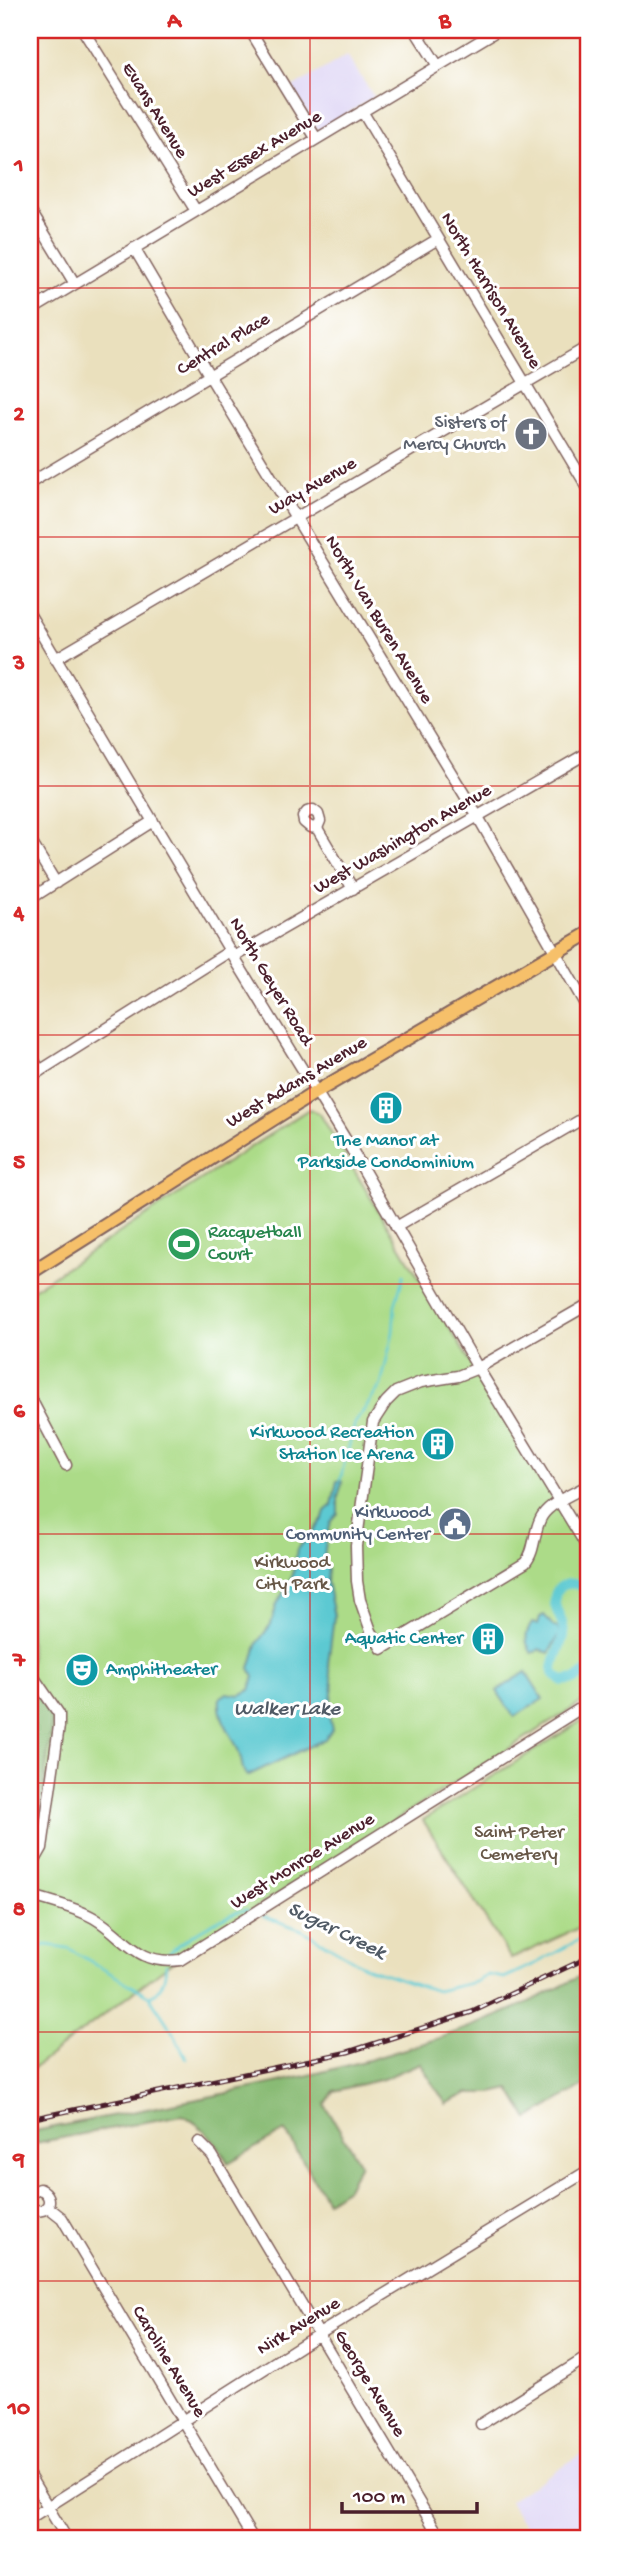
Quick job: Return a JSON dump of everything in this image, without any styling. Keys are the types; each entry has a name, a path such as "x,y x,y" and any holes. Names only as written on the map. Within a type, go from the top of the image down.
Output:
{"main road":[{"name":"West Adams Avenue","path":"30,1273 316,1092 589,933"}],"street":[{"name":"Evans Avenue","path":"83,30 196,211"},
{"path":"250,30 316,138"},
{"path":"415,30 438,66"},
{"name":"West Essex Avenue","path":"30,311 498,30"},
{"name":"North Harrison Avenue","path":"362,111 589,490"},
{"path":"30,210 75,284"},
{"name":"Central Place","path":"30,483 438,239"},
{"name":"North Van Buren Avenue","path":"134,248 478,817 589,1011"},
{"name":"Way Avenue","path":"55,659 589,346"},
{"name":"North Geyer Road","path":"30,615 589,1550"},
{"name":"West Washington Avenue","path":"30,1077 232,954 353,889 589,752"},
{"path":"30,900 153,821"},
{"path":"317,828 353,889"},
{"path":"30,840 56,883"},
{"path":"30,1054 40,1071"},
{"path":"396,1227 589,1115"},
{"path":"589,1304 478,1368 458,1376 421,1382 396,1392 373,1422 356,1546 360,1600 371,1631 382,1648 525,1563 530,1556 541,1517 589,1485"},
{"path":"30,1397 66,1465"},
{"path":"30,1672 59,1714 42,1849 30,1869"},
{"name":"West Monroe Avenue","path":"30,1891 36,1896 90,1916 142,1956 169,1961 180,1960 589,1703"},
{"name":"George Avenue","path":"199,2142 212,2155 441,2539"},
{"name":"Nirk Avenue","path":"30,2518 318,2334 423,2273 589,2170"},
{"name":"Caroline Avenue","path":"30,2193 37,2189 44,2190 50,2200 48,2207 62,2218 253,2539"},
{"path":"30,2207 38,2212 48,2207"},
{"path":"481,2424 589,2356"},
{"path":"30,2477 67,2539"}],"shaded area":[{"path":"347,55 374,97 322,129 317,129 292,88"},
{"path":"589,2449 589,2537 513,2539 527,2530 509,2501"}],"green space":[{"name":"Kirkwood City Park","path":"309,1109 320,1114 589,1558 589,1698 183,1954 30,2071 30,1291"},
{"path":"30,1683 52,1719 36,1849 30,1856"},
{"name":"Saint Peter Cemetery","path":"589,1716 589,1923 511,1959 423,1820"},
{"path":"589,1971 589,2082 528,2119 510,2089 492,2093 468,2093 446,2104 420,2063 383,2079 334,2091 325,2105 360,2164 347,2188 327,2201 285,2131 228,2163 209,2135 182,2115 30,2144 30,2132 245,2089 388,2054 457,2032 525,2004"}],"water":[{"name":"Walker Lake","path":"337,1481 342,1482 338,1497 338,1514 331,1522 323,1565 328,1568 327,1582 334,1616 328,1664 333,1685 329,1715 332,1729 325,1739 247,1776 238,1748 221,1714 220,1698 227,1693 240,1695 250,1690 254,1677 250,1668 258,1642 271,1624 277,1604 293,1575 297,1549 332,1505"},
{"path":"544,1615 553,1626 559,1628 559,1635 549,1653 539,1649 532,1653 526,1638 528,1631 532,1623 538,1625 540,1617"},
{"path":"526,1672 543,1699 514,1717 497,1691"}],"waterway":[{"path":"340,1480 355,1423 381,1385 393,1332 395,1305 404,1274"},
{"path":"589,1591 572,1584 566,1584 557,1590 555,1603 564,1630 553,1673 562,1681 576,1679 589,1670"},
{"name":"Sugar Creek","path":"166,1958 180,1944 204,1928 229,1915 248,1910"},
{"name":"Sugar Creek","path":"263,1916 302,1930 365,1967 437,1991 475,1982 488,1975 504,1978 589,1934"},
{"name":"Sugar Creek","path":"30,1949 47,1945 68,1948 149,1996 187,2059"},
{"name":"Sugar Creek","path":"149,1996 160,1988 166,1965"}],"railway":[{"path":"30,2119 348,2052 472,2012 589,1957"}],"place":[{"name":"Sisters of Mercy Church","path":"531,434"},
{"name":"The Manor at Parkside Condominium","path":"386,1108"},
{"name":"Racquetball Court","path":"184,1244"},
{"name":"Kirkwood Recreation Station Ice Arena","path":"438,1444"},
{"name":"Kirkwood Community Center","path":"455,1524"},
{"name":"Aquatic Center","path":"488,1639"},
{"name":"Amphitheater","path":"82,1670"}]}
